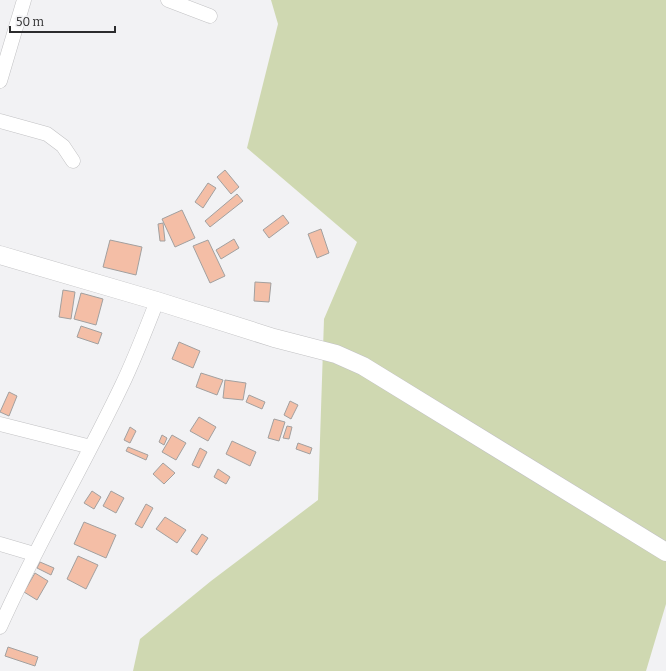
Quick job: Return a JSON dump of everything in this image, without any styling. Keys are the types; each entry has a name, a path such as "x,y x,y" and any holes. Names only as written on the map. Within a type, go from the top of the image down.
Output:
{"street":[{"path":"0,81 24,0"},
{"path":"168,0 210,16"},
{"path":"0,121 47,134 63,146 73,161"},
{"path":"0,255 157,301 274,338 336,354 363,366 666,552"},
{"path":"0,627 34,554 91,448 123,384 157,301"},
{"path":"0,424 91,448"},
{"path":"0,544 34,554"}],"green space":[{"path":"271,0 666,0 666,604 646,671 133,671 140,639 211,581 318,500 324,319 357,242 247,148 278,24"}],"building":[{"path":"225,170 239,187 231,194 217,177"},
{"path":"208,183 216,188 203,208 195,202"},
{"path":"237,194 243,201 210,227 205,221"},
{"path":"182,210 195,238 175,247 162,219"},
{"path":"283,215 289,223 269,238 263,230"},
{"path":"163,223 165,241 160,241 158,224"},
{"path":"321,229 329,253 317,258 308,234"},
{"path":"234,239 239,248 221,259 216,250"},
{"path":"110,240 142,247 136,275 103,267"},
{"path":"208,240 225,276 210,283 193,246"},
{"path":"255,282 271,283 269,302 254,301"},
{"path":"63,290 75,292 71,319 59,317"},
{"path":"81,293 103,299 96,325 74,319"},
{"path":"81,326 102,333 98,344 77,337"},
{"path":"179,342 200,351 193,368 172,359"},
{"path":"201,373 223,380 217,395 196,387"},
{"path":"225,380 246,383 243,400 223,398"},
{"path":"9,392 17,396 9,416 0,412"},
{"path":"249,395 265,402 262,409 246,402"},
{"path":"290,401 298,405 291,419 284,415"},
{"path":"199,417 216,427 208,441 190,431"},
{"path":"274,419 285,422 279,441 268,438"},
{"path":"287,426 292,427 289,439 283,438"},
{"path":"130,427 136,431 130,443 124,440"},
{"path":"162,435 167,438 164,445 159,442"},
{"path":"172,435 186,443 176,460 162,452"},
{"path":"232,441 256,452 250,466 226,454"},
{"path":"298,443 312,448 310,454 296,449"},
{"path":"128,447 148,455 146,460 126,451"},
{"path":"200,448 207,452 199,468 192,465"},
{"path":"163,463 175,473 164,484 153,474"},
{"path":"218,469 230,477 226,484 214,477"},
{"path":"92,491 101,497 94,509 84,503"},
{"path":"111,491 124,498 116,513 103,506"},
{"path":"146,504 153,508 142,528 135,524"},
{"path":"165,517 186,530 177,543 156,529"},
{"path":"84,522 116,535 106,558 74,544"},
{"path":"202,534 208,538 197,555 191,551"},
{"path":"78,556 98,565 86,589 67,579"},
{"path":"40,562 54,568 51,575 37,568"},
{"path":"35,573 48,581 37,600 24,592"},
{"path":"8,647 38,657 35,666 5,656"}]}
